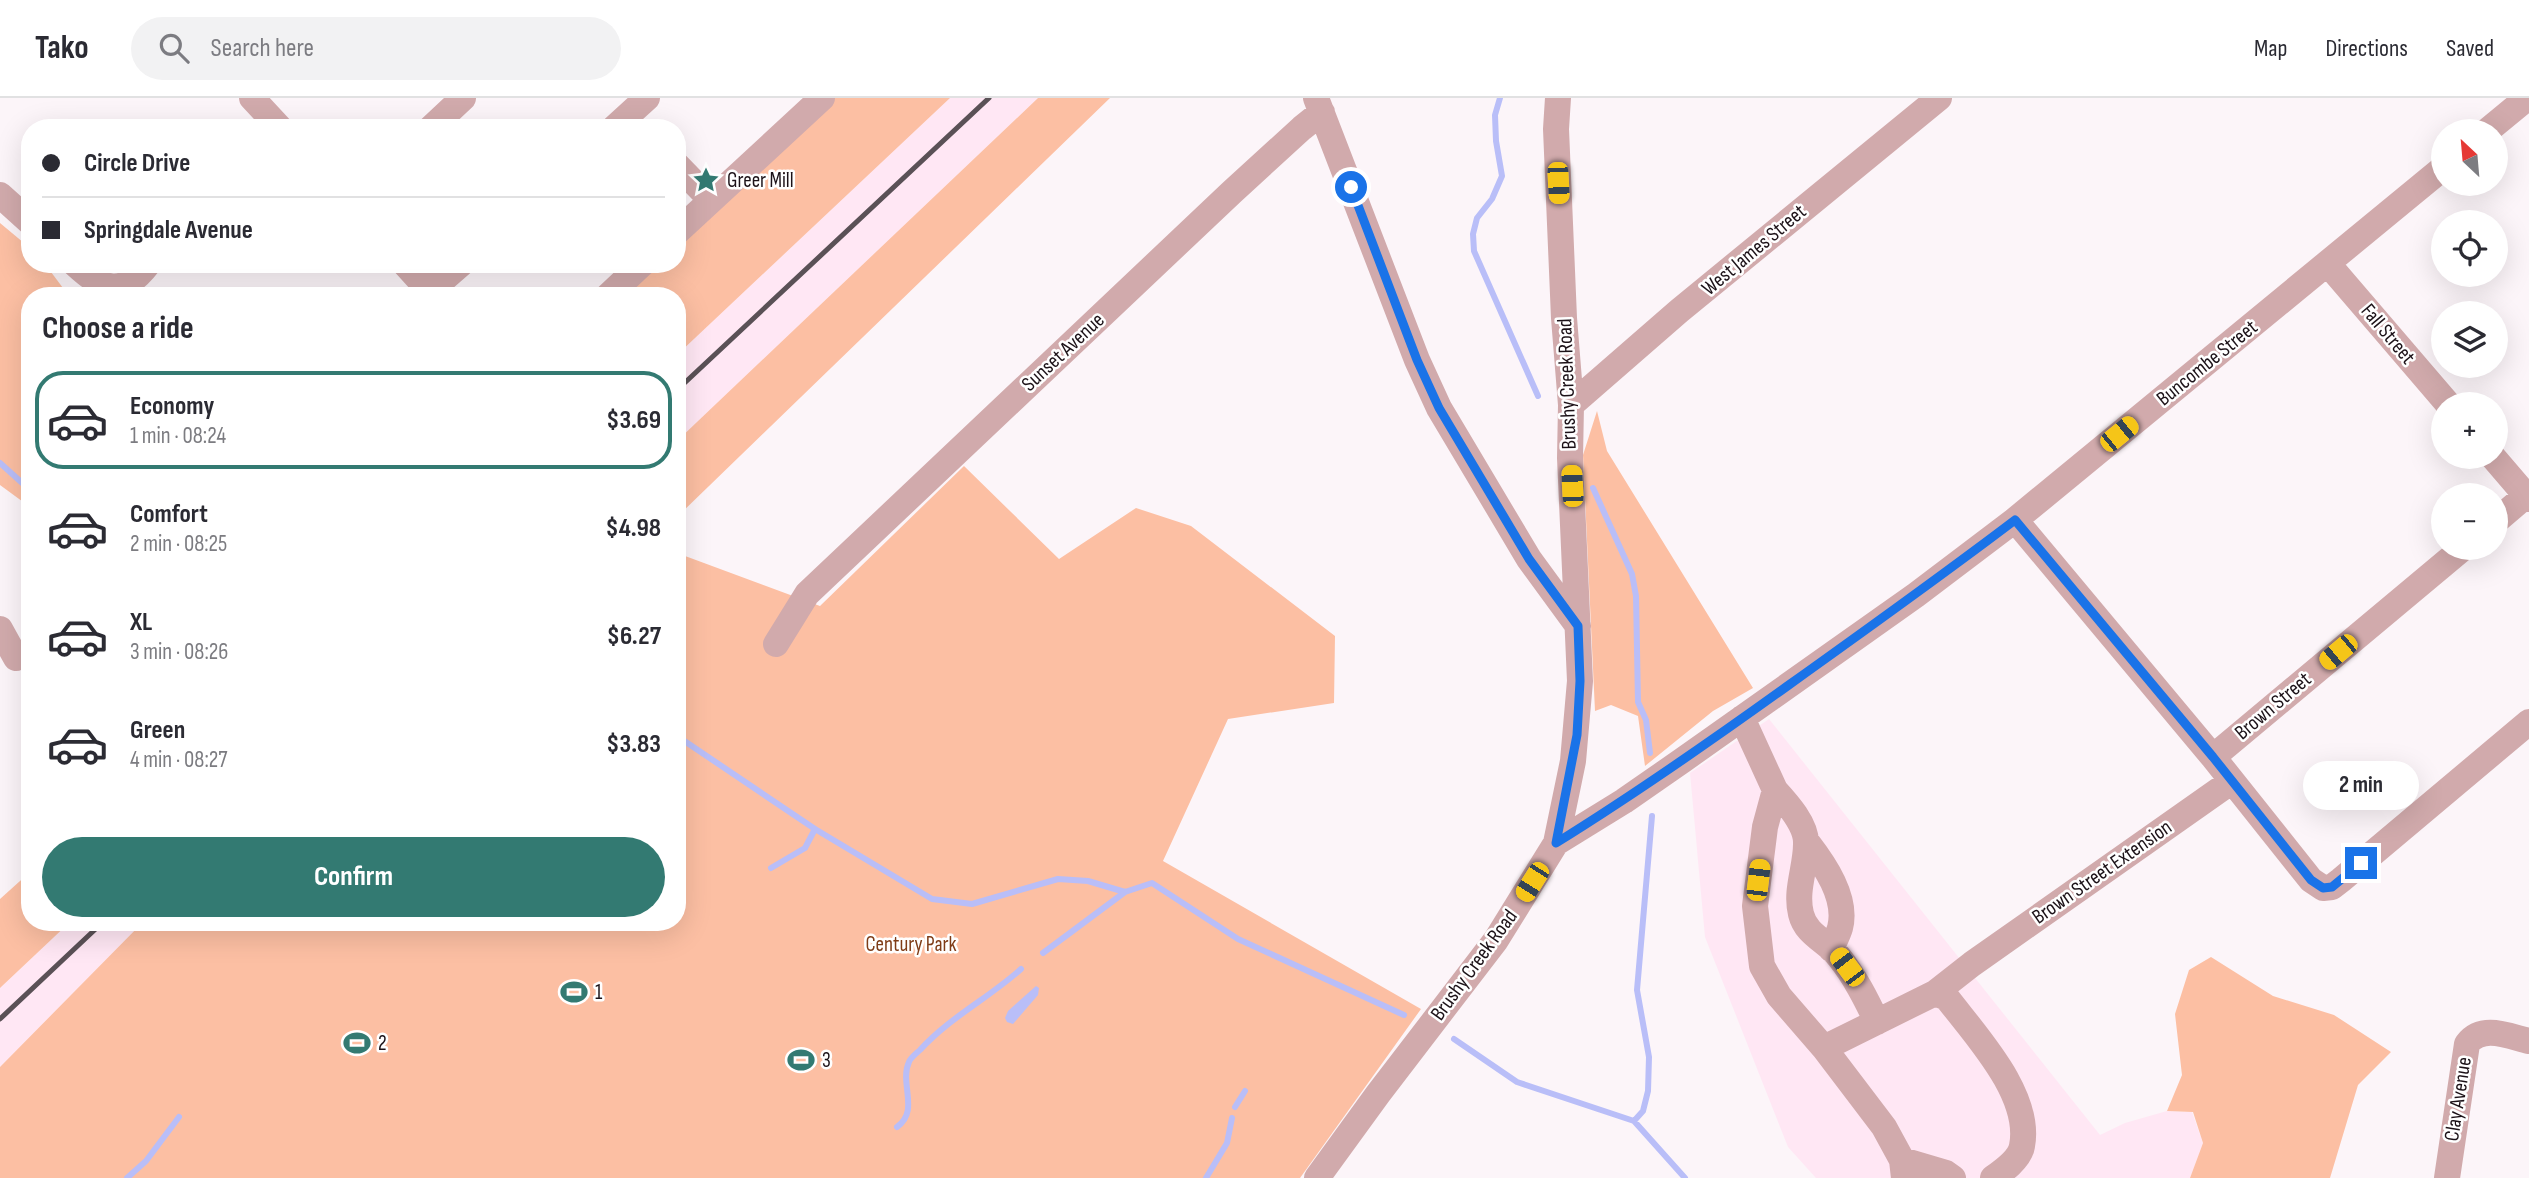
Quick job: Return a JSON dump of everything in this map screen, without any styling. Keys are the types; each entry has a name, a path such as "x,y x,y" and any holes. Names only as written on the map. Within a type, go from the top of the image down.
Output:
{"street":[{"path":"252,98 272,119"},
{"path":"441,119 463,98"},
{"path":"686,224 822,98"},
{"name":"Brushy Creek Road","path":"1317,1178 1496,940 1556,843 1577,735 1580,681 1570,458 1571,405 1564,318 1557,142 1558,98"},
{"name":"West James Street","path":"1571,405 1679,311 1939,98"},
{"path":"2502,119 2527,98"},
{"path":"1319,105 1417,360 1439,408 1529,559 1578,626"},
{"name":"Sunset Avenue","path":"776,644 807,594 1302,128 1319,105"},
{"path":"686,174 711,200"},
{"name":"Buncombe Street","path":"1556,843 1624,801 1742,718 1916,595 2015,520 2431,178"},
{"path":"0,195 21,214"},
{"name":"Fall Street","path":"2328,264 2438,392"},
{"path":"86,273 101,285 121,286 141,273"},
{"path":"413,273 426,287"},
{"path":"439,287 452,273"},
{"path":"618,287 632,273"},
{"path":"2504,469 2528,496 2508,512"},
{"path":"2015,520 2213,757 2311,880 2323,888 2332,887 2341,880 2529,722"},
{"name":"Brown Street","path":"2213,757 2449,560"},
{"path":"0,629 16,658"},
{"path":"1742,718 1775,790 1793,809 1807,842 1824,864 1835,888 1842,914 1840,929 1831,949"},
{"name":"Brown Street Extension","path":"1824,1048 1935,993 1972,964 2232,782"},
{"path":"1775,790 1765,827 1755,906 1762,966 1779,996 1824,1048 1884,1127 1903,1169 1946,1173 1953,1178"},
{"path":"1807,842 1799,891 1801,916 1814,936 1831,949 1857,980 1877,1022"},
{"path":"1935,993 1947,998 2007,1078 2023,1122 2022,1149 2006,1170 1993,1178"},
{"name":"Clay Avenue","path":"2446,1178 2467,1044 2481,1033 2529,1041"}],"shaded area":[{"path":"950,98 1038,98 686,432 686,347"},
{"path":"1769,719 2100,1135 2125,1123 2167,1111 2192,1112 2203,1143 2190,1178 1816,1178 1788,1147 1705,937 1690,773"},
{"path":"60,931 134,931 0,1067 0,988"}],"green space":[{"path":"826,98 950,98 686,347 686,287 618,287 633,273 686,273 686,225"},
{"path":"1038,98 1110,98 686,508 686,432"},
{"path":"0,223 21,240 21,273 52,273 62,287 21,287 21,500 0,485"},
{"path":"1597,411 1607,451 1753,688 1713,711 1645,766 1638,716 1611,705 1595,711 1583,455"},
{"name":"Century Park","path":"964,466 1059,559 1136,508 1191,526 1335,636 1334,703 1228,719 1163,861 1421,1009 1300,1178 0,1178 0,1067 134,931 686,931 686,556 820,606"},
{"path":"21,880 21,931 60,931 0,988 0,899"},
{"path":"2211,957 2273,996 2334,1015 2391,1052 2358,1085 2330,1178 2190,1178 2203,1143 2193,1112 2167,1111 2182,1075 2175,1014 2189,970"}],"water":[{"path":"1036,986 1039,988 1038,995 1013,1024 1007,1022 1005,1018 1008,1011"}],"waterway":[{"path":"1500,98 1495,115 1502,176 1492,199 1477,218 1473,234 1474,251 1538,396"},
{"path":"0,463 21,482"},
{"path":"1593,488 1632,574 1636,596 1638,702 1646,720 1650,753"},
{"path":"686,742 815,829 932,899 972,904 1058,879 1088,881 1125,892 1152,883 1238,939 1404,1015"},
{"path":"1634,1121 1643,1111 1648,1091 1649,1057 1637,990 1652,816"},
{"path":"771,868 805,848 815,829"},
{"path":"1043,953 1125,892"},
{"path":"897,1127 907,1113 906,1079 911,1058 944,1028 1021,969"},
{"path":"1454,1039 1517,1082 1634,1121 1685,1178"},
{"path":"1235,1107 1245,1091"},
{"path":"127,1178 146,1161 179,1117"},
{"path":"1206,1178 1227,1143 1232,1118"}],"railway":[{"path":"686,382 989,98"},
{"path":"0,1019 93,931"}],"place":[{"name":"Greer Mill","path":"706,180"},
{"name":"1","path":"574,992"},
{"name":"2","path":"357,1043"},
{"name":"3","path":"801,1060"}],"route":[{"path":"1351,187 1417,360 1439,408 1529,559 1578,626 1580,681 1577,735 1556,843 1683,760 1916,595 2015,520 2213,757 2311,880 2323,888 2332,887 2361,863"}]}
